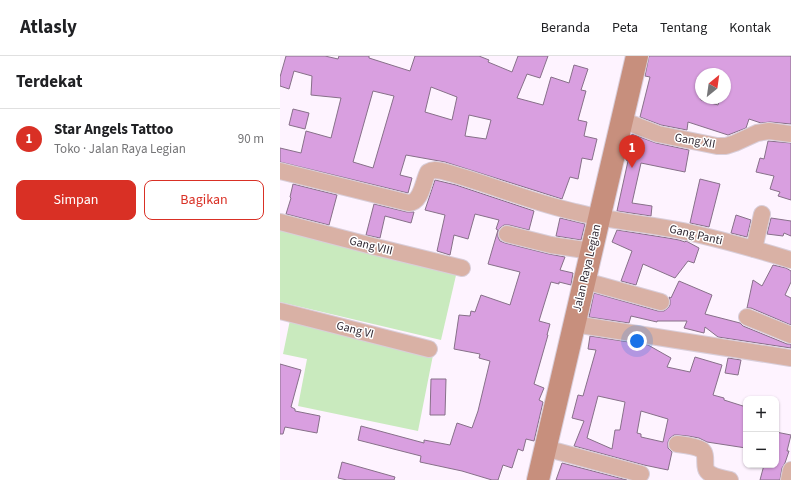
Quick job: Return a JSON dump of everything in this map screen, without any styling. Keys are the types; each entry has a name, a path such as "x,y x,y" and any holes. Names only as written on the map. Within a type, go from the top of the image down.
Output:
{"main road":[{"name":"Jalan Raya Legian","path":"538,480 637,56"}],"street":[{"name":"Gang XII","path":"622,120 658,134 717,146 726,146 757,133 769,131 791,134"},
{"name":"Gang Panti","path":"280,171 413,203 418,198 428,172 436,170 478,181 577,213 682,231 791,260"},
{"path":"754,249 762,214"},
{"name":"Gang VIII","path":"280,222 462,268"},
{"path":"507,234 551,245 592,251"},
{"path":"585,282 661,302"},
{"name":"Gang VI","path":"280,311 429,349"},
{"path":"747,317 791,335"},
{"path":"574,324 791,358"},
{"path":"677,444 702,450 704,452 706,470 717,477 730,480"},
{"path":"545,448 641,474"},
{"path":"790,480 791,470"}],"green space":[{"path":"280,229 457,271 441,340 280,302"},
{"path":"290,320 434,350 418,431 298,406 307,359 283,354"}],"building":[{"path":"286,56 325,56 338,59 339,56 369,56 369,58 410,71 415,56 479,56 489,60 488,62 512,72 518,56 548,56 540,78 527,74 517,98 543,105 551,77 569,83 574,65 588,69 581,90 586,91 578,120 587,122 584,136 597,139 592,160 582,158 578,179 570,177 562,199 445,162 406,155 400,175 412,178 408,193 280,162 280,148 301,153 306,131 331,138 341,98 311,95 312,76 294,71 289,89 280,86 280,77","holes":["431,87 457,97 452,120 425,112","373,91 394,96 373,168 353,162","469,115 491,120 486,139 465,136"]},
{"path":"649,56 791,56 791,124 770,122 761,123 749,119 746,128 728,135 688,122 687,130 661,125 640,117 650,77 645,76"},
{"path":"293,109 309,113 305,129 289,125"},
{"path":"632,134 656,143 689,150 685,172 641,163 632,203 652,206 651,216 617,211 628,161 626,160"},
{"path":"768,141 791,143 791,200 778,196 780,192 770,189 774,176 756,172 760,158 764,159"},
{"path":"700,179 720,184 709,227 690,223"},
{"path":"435,180 456,185 534,211 529,230 504,225 498,232 500,241 565,257 560,270 573,273 571,285 551,282 539,321 550,324 534,384 544,388 539,400 543,402 534,441 526,439 523,451 518,449 512,468 503,465 498,480 492,480 462,471 420,462 421,456 358,440 361,426 424,443 424,440 450,445 457,423 472,428 478,411 490,361 479,358 480,354 454,349 459,315 470,316 471,311 475,312 481,295 510,305 520,272 488,264 498,230 496,229 499,220 475,214 468,239 454,235 450,255 437,251 445,215 425,210"},
{"path":"293,184 337,195 329,225 286,214 291,198"},
{"path":"374,204 407,212 414,212 411,223 385,216 380,238 366,235"},
{"path":"736,215 751,220 747,237 731,233"},
{"path":"560,218 585,224 581,240 556,236"},
{"path":"771,218 791,221 791,236 784,233 783,236 767,234"},
{"path":"617,230 686,241 699,248 694,263 688,261 675,278 643,264 636,285 621,281 632,251 612,242"},
{"path":"773,265 786,268 791,271 791,282 785,295 791,298 791,325 751,308 747,308 753,280 762,286"},
{"path":"679,281 712,295 705,314 740,323 743,326 787,344 791,344 791,348 718,337 705,327 704,333 684,328 687,321 657,322 631,316 629,323 589,317 594,293 658,311 664,311 670,305 669,297 671,298"},
{"path":"590,336 648,345 671,358 667,367 690,372 695,357 722,365 713,395 743,406 743,448 707,442 699,438 688,436 674,435 668,442 668,448 672,452 668,470 574,446 584,421 572,418 578,395 583,396 596,350 588,349","holes":["598,396 625,402 620,430 615,430 612,449 587,438","641,411 668,419 663,442 641,437 641,434 637,433"]},
{"path":"728,358 741,360 738,375 725,373"},
{"path":"280,364 301,370 291,407 295,409 295,411 320,416 317,433 285,427 283,434 280,434"},
{"path":"431,379 446,379 445,415 430,415"},
{"path":"779,433 791,435 787,451 789,451 782,468 780,480 760,480 763,468 779,468"},
{"path":"342,462 395,477 394,480 347,480 338,478"},
{"path":"562,463 627,480 556,480"}],"place":[{"name":"Star Angels Tattoo","path":"632,168"}]}
